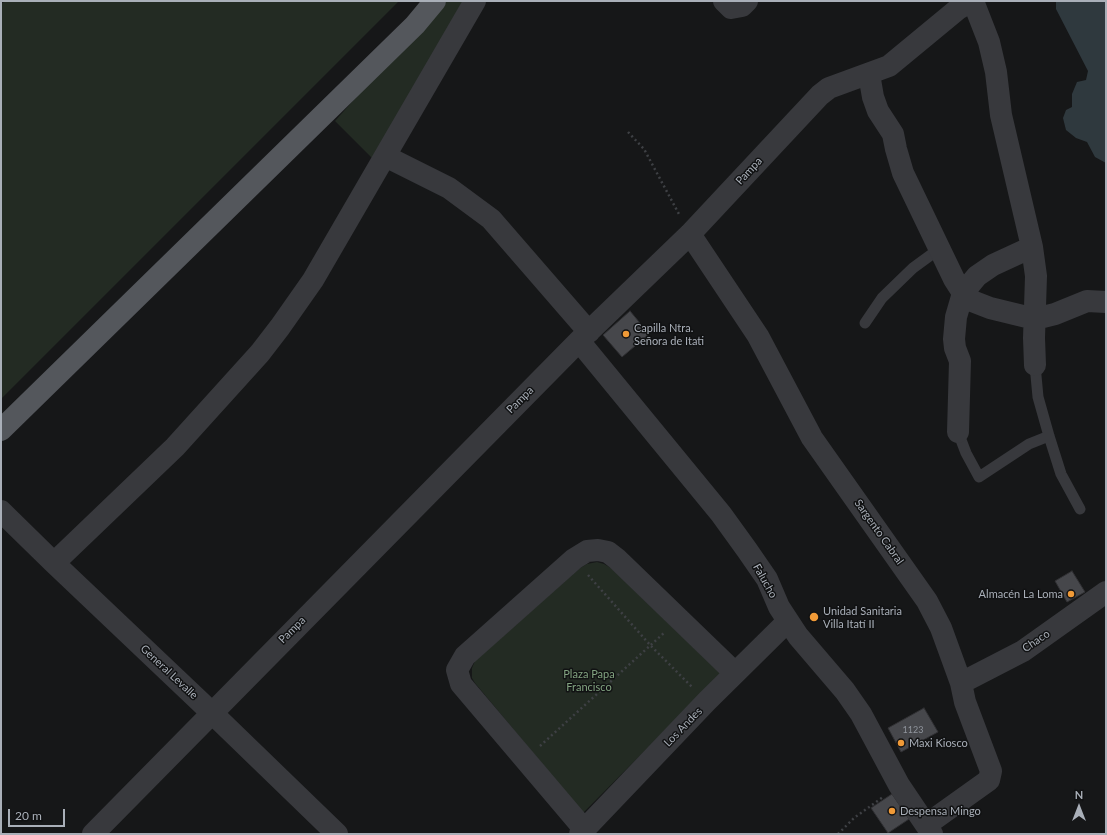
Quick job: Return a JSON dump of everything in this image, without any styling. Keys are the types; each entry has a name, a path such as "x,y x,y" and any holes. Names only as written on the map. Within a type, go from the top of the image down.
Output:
{"main road":[{"path":"1,430 415,25 435,1"}],"street":[{"path":"54,564 175,447 260,353 313,280 475,1"},
{"path":"724,1 731,8 742,6 747,1"},
{"path":"973,1 989,42 996,72 1001,115 1032,247 1036,276 1035,365"},
{"name":"Pampa","path":"93,834 211,712 584,336 690,234 820,95 829,88 889,66 958,9 973,1"},
{"path":"869,74 873,97 878,111 894,134 896,149 903,173 939,249 963,293 972,301 990,308 1035,319 1055,314 1087,301 1106,302"},
{"name":"Falucho","path":"385,156 449,188 491,219 584,336 721,514 767,580 788,621 798,636 845,691 861,714 899,785 929,830"},
{"name":"Sargento Cabral","path":"690,234 758,336 812,438 927,602 941,628 961,683 965,702 992,771 989,780 929,830"},
{"path":"958,432 960,361 955,348 954,339 956,317 963,293 978,276 993,265 1032,247"},
{"name":"General Levalle","path":"1,511 54,564 211,712 337,834"},
{"path":"582,831 525,759 461,684 457,670 465,656 574,559 587,551 598,550 608,552 735,673"},
{"name":"Chaco","path":"961,683 1023,651 1106,592"},
{"name":"Los Andes","path":"582,831 735,673 788,621"}],"lane":[{"path":"866,323 882,298 913,268 939,249"},
{"path":"1035,365 1038,397 1049,436 1061,474 1080,510"},
{"path":"958,432 966,453 979,477 1029,444 1049,436"}],"path":[{"path":"628,132 644,149 690,234"},
{"path":"574,559 651,646 695,690 690,695"},
{"path":"525,759 678,620"},
{"path":"838,834 854,818 899,785"}],"green space":[{"path":"6,1 399,1 1,399 1,4"},
{"path":"442,1 463,1 373,159 335,121"},
{"name":"Plaza Papa Francisco","path":"597,562 611,568 721,674 583,813 475,683 472,678 472,668 475,661 580,568 587,564"}],"shaded area":[{"path":"1056,1 1106,1 1106,163 1095,157 1087,142 1076,138 1066,130 1063,118 1066,110 1072,107 1072,94 1077,82 1086,80 1088,71 1056,9"}],"building":[{"name":"Capilla Ntra. Señora de Itati","path":"630,311 649,334 622,357 603,335"},
{"path":"1072,571 1085,592 1067,602 1055,581"},
{"path":"924,708 938,732 901,752 888,728"},
{"path":"892,794 909,819 888,833 871,808"}],"place":[{"name":"Capilla Ntra. Señora de Itati","path":"626,334"},
{"name":"Almacén La Loma","path":"1071,594"},
{"name":"Unidad Sanitaria Villa Itatí II","path":"814,617"},
{"name":"Maxi Kiosco","path":"901,743"},
{"name":"Despensa Mingo","path":"892,811"}]}
